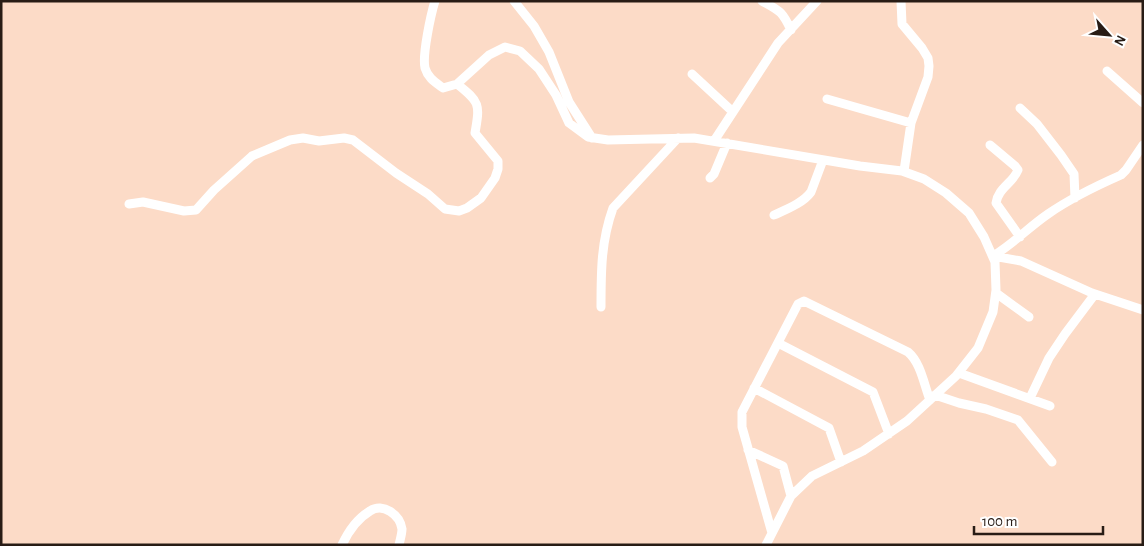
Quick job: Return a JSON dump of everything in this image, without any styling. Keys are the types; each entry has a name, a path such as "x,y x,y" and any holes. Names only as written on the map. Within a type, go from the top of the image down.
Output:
{"street":[{"path":"436,1 425,54 425,68 431,80 443,88 457,84 489,55 505,48 520,51 539,69 556,95 569,123 588,137 608,140 694,138 823,160 904,171 946,193 969,213 984,237 995,262 996,293 993,312 978,348 959,372 932,398 889,434 863,451 812,476 791,496 766,545"},
{"path":"514,1 534,26 549,52 569,102 592,138"},
{"path":"762,1 781,11 791,30"},
{"path":"714,141 778,43 817,1"},
{"path":"901,1 902,24 922,48 928,58 929,66 928,77 911,123 904,171"},
{"path":"1107,71 1143,103"},
{"path":"692,74 733,112"},
{"path":"129,204 142,202 184,211 196,210 214,190 252,156 290,140 303,138 319,140 344,138 353,140 396,173 428,194 445,209 458,211 467,208 481,198 495,178 498,161 475,133 479,113 477,102 457,84"},
{"path":"827,99 911,123"},
{"path":"1020,108 1037,124 1074,174 1075,198"},
{"path":"601,307 601,264 608,221 613,208 678,138"},
{"path":"710,178 714,174 728,143"},
{"path":"990,145 1018,170 1016,175 1005,185 999,194 996,203 1020,237"},
{"path":"993,256 1008,247 1048,214 1126,170 1143,145"},
{"path":"774,215 809,196 823,160"},
{"path":"993,256 1021,261 1096,294 1143,310"},
{"path":"996,293 1029,317"},
{"path":"1030,398 1048,358 1096,294"},
{"path":"772,534 741,419 742,412 798,304 804,301 908,352 914,357 932,398"},
{"path":"778,343 873,392 889,434"},
{"path":"959,372 1050,406"},
{"path":"754,388 829,428 842,462"},
{"path":"932,398 986,409 1018,420 1052,462"},
{"path":"748,450 783,466 791,496"},
{"path":"342,545 356,523 375,508 388,509 398,518 402,530 400,545"}]}
